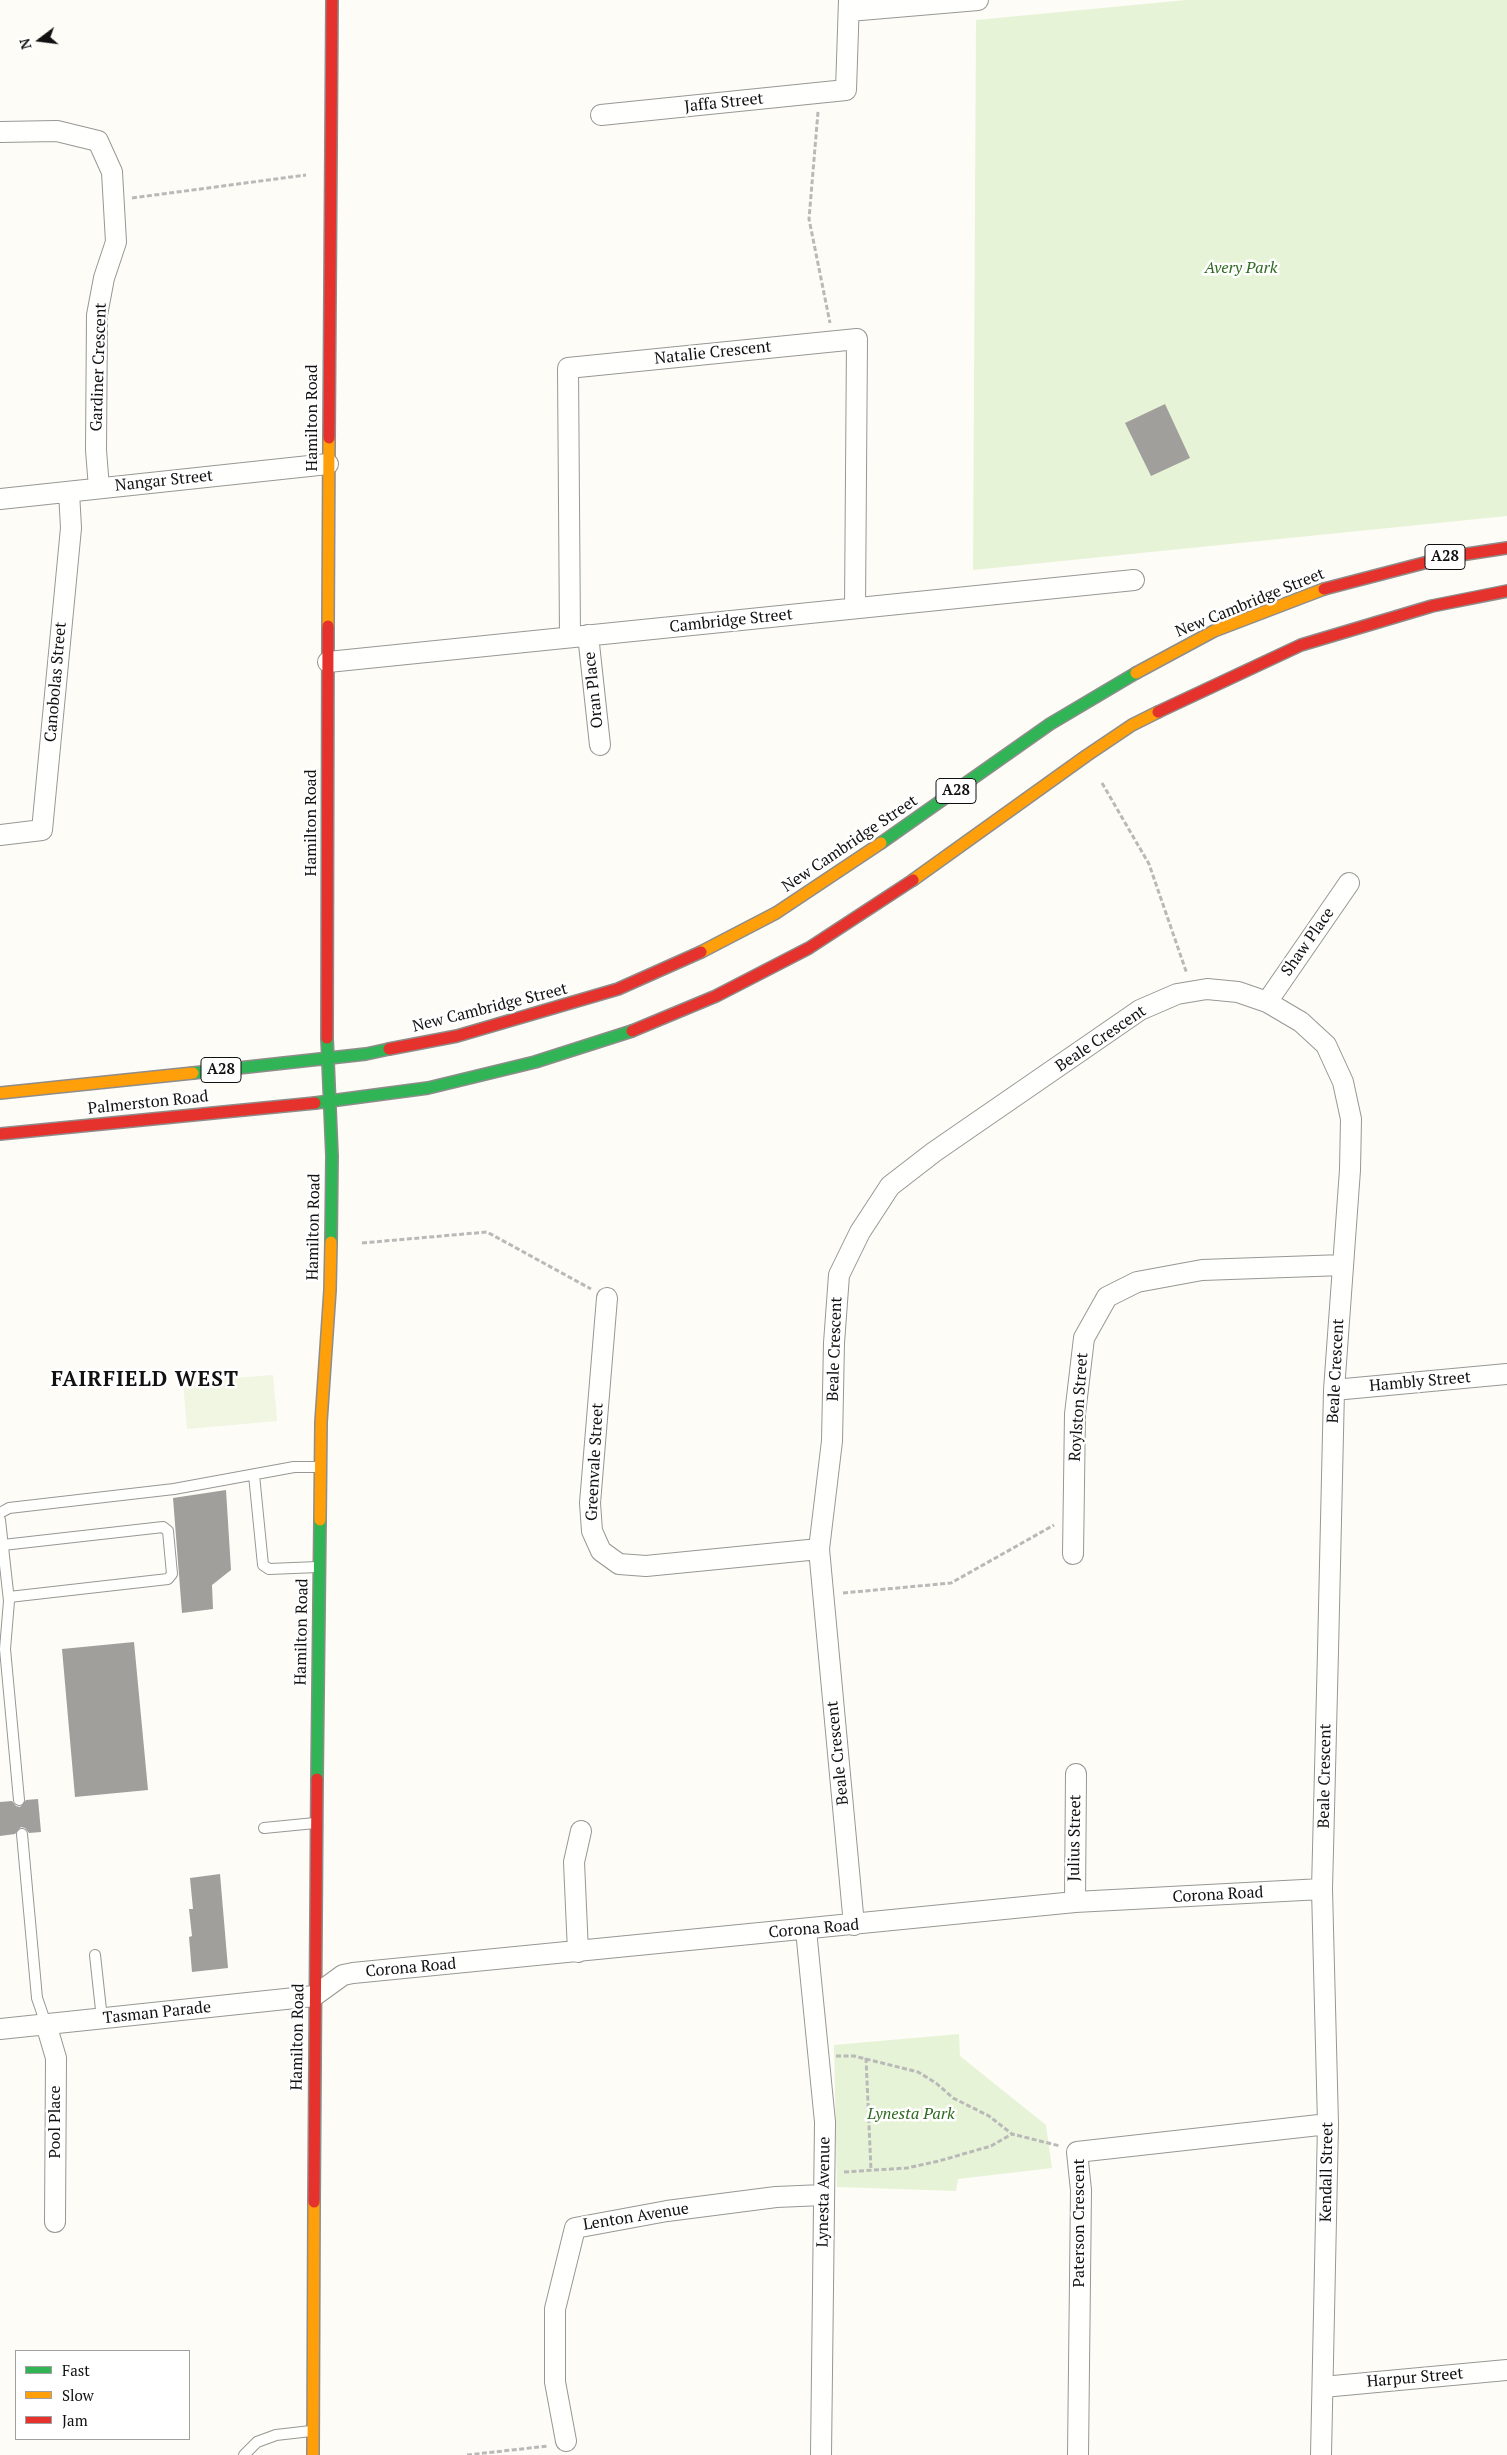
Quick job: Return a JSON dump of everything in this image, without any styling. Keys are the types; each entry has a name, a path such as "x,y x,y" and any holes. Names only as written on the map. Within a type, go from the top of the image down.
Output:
{"main road":[{"name":"Hamilton Road","path":"313,2455 314,1996 320,1467 321,1422 330,1290 332,1156 326,1058 332,0"},
{"name":"New Cambridge Street","path":"326,1058 366,1054 457,1036 574,1003 646,978 711,948 776,913 887,839 1050,724 1167,655 1214,631 1323,589 1447,557 1507,548"},
{"path":"329,1102 420,1089 470,1079 592,1046 643,1028 716,996 809,948 933,867 1132,725 1302,645 1366,624 1432,606 1507,591"},
{"name":"Palmerston Road","path":"0,1093 117,1082 326,1058"},
{"name":"Palmerston Road","path":"0,1134 329,1102"}],"street":[{"path":"849,6 978,0"},
{"name":"Jaffa Street","path":"601,115 846,90 849,6"},
{"name":"Gardiner Crescent","path":"0,132 58,131 98,141 112,172 116,242 104,278 97,316 96,450 99,488"},
{"name":"Natalie Crescent","path":"579,636 568,368 857,338 855,608"},
{"name":"Nangar Street","path":"0,499 328,464"},
{"name":"Canobolas Street","path":"0,835 42,830 71,528 69,492"},
{"name":"Cambridge Street","path":"328,662 1134,580"},
{"name":"Oran Place","path":"579,636 600,745"},
{"name":"Shaw Place","path":"1267,1002 1349,883"},
{"name":"Beale Crescent","path":"854,1925 819,1549 832,1441 834,1343 839,1275 860,1232 890,1186 934,1152 1140,1010 1177,994 1206,989 1238,992 1267,1002 1301,1022 1326,1045 1343,1082 1351,1119 1334,1390 1322,1889"},
{"name":"Roylston Street","path":"1073,1554 1075,1414 1084,1338 1107,1297 1137,1282 1202,1270 1343,1265"},
{"name":"Greenvale Street","path":"607,1298 590,1503 592,1531 601,1551 619,1564 646,1566 819,1549"},
{"name":"Hambly Street","path":"1334,1390 1507,1374"},
{"name":"Julius Street","path":"1075,1902 1076,1774"},
{"path":"578,1952 574,1862 581,1831"},
{"name":"Corona Road","path":"314,1996 343,1975 353,1973 806,1930 1075,1902 1322,1889"},
{"name":"Kendall Street","path":"1322,1889 1328,2124 1322,2455"},
{"name":"Lynesta Avenue","path":"806,1930 825,2122 821,2455"},
{"name":"Tasman Parade","path":"0,2029 314,1996"},
{"name":"Pool Place","path":"46,2024 56,2058 55,2222"},
{"name":"Paterson Crescent","path":"1078,2455 1081,2190 1078,2152 1328,2124"},
{"name":"Lenton Avenue","path":"566,2440 556,2382 555,2309 575,2228 667,2211 776,2197 823,2195"},
{"name":"Harpur Street","path":"1324,2387 1507,2370"}],"lane":[{"path":"0,1513 9,1508 174,1489 294,1467 320,1467"},
{"path":"254,1474 263,1565 269,1569 319,1567"},
{"path":"0,1520 10,1613 5,1649 20,1800"},
{"path":"3,1545 163,1528 168,1531 172,1574 168,1579 9,1597"},
{"path":"264,1828 316,1823"},
{"path":"22,1834 38,1998 46,2024"},
{"path":"95,1955 102,2019"},
{"path":"244,2455 257,2442 276,2435 313,2431"}],"path":[{"path":"818,118 809,219 830,325"},
{"path":"114,201 306,175"},
{"path":"1102,783 1149,864 1192,991"},
{"path":"362,1243 487,1232 607,1298"},
{"path":"823,1595 951,1583 1074,1514"},
{"path":"818,2056 854,2056 918,2072 953,2098 989,2116 1012,2134 1078,2152"},
{"path":"866,2058 872,2170"},
{"path":"824,2173 907,2168 991,2146 1012,2134"},
{"path":"467,2455 554,2445 566,2440"}],"green space":[{"name":"Avery Park","path":"1186,0 1507,0 1507,516 973,570 976,20"},
{"path":"273,1375 277,1421 187,1429 183,1382"},
{"name":"Lynesta Park","path":"959,2034 960,2056 1046,2125 1052,2168 958,2179 956,2191 837,2187 834,2045"}],"building":[{"path":"1165,404 1190,458 1151,476 1125,423"},
{"path":"226,1490 231,1570 212,1585 213,1609 182,1613 173,1498"},
{"path":"134,1642 148,1790 75,1797 62,1649"},
{"path":"38,1799 41,1832 29,1833 25,1828 21,1827 15,1834 0,1836 0,1802 12,1801 16,1806 20,1807 26,1800"},
{"path":"220,1874 228,1968 192,1972 189,1937 192,1936 189,1909 193,1909 190,1878"}],"traffic: fast":[{"path":"881,843 1050,724 1136,673"},
{"path":"315,1103 428,1088 535,1062 632,1031"},
{"path":"327,1038 332,1156 331,1242"},
{"path":"193,1073 366,1054 389,1049"},
{"path":"317,1779 320,1520"}],"traffic: slow":[{"path":"328,626 329,438"},
{"path":"1136,673 1214,631 1324,589"},
{"path":"913,880 1086,756 1132,725 1158,712"},
{"path":"701,952 776,913 881,843"},
{"path":"0,1093 193,1073"},
{"path":"320,1520 321,1422 330,1290 331,1242"},
{"path":"313,2455 314,2202"}],"traffic: jam":[{"path":"329,438 332,0"},
{"path":"1324,589 1447,557 1507,548"},
{"path":"1158,712 1301,645 1432,606 1507,591"},
{"path":"327,1038 328,626"},
{"path":"632,1031 716,996 809,948 913,880"},
{"path":"389,1049 457,1036 618,989 701,952"},
{"path":"0,1134 315,1103"},
{"path":"314,2202 317,1779"}],"district":[{"name":"FAIRFIELD WEST","path":"145,1380"}]}
